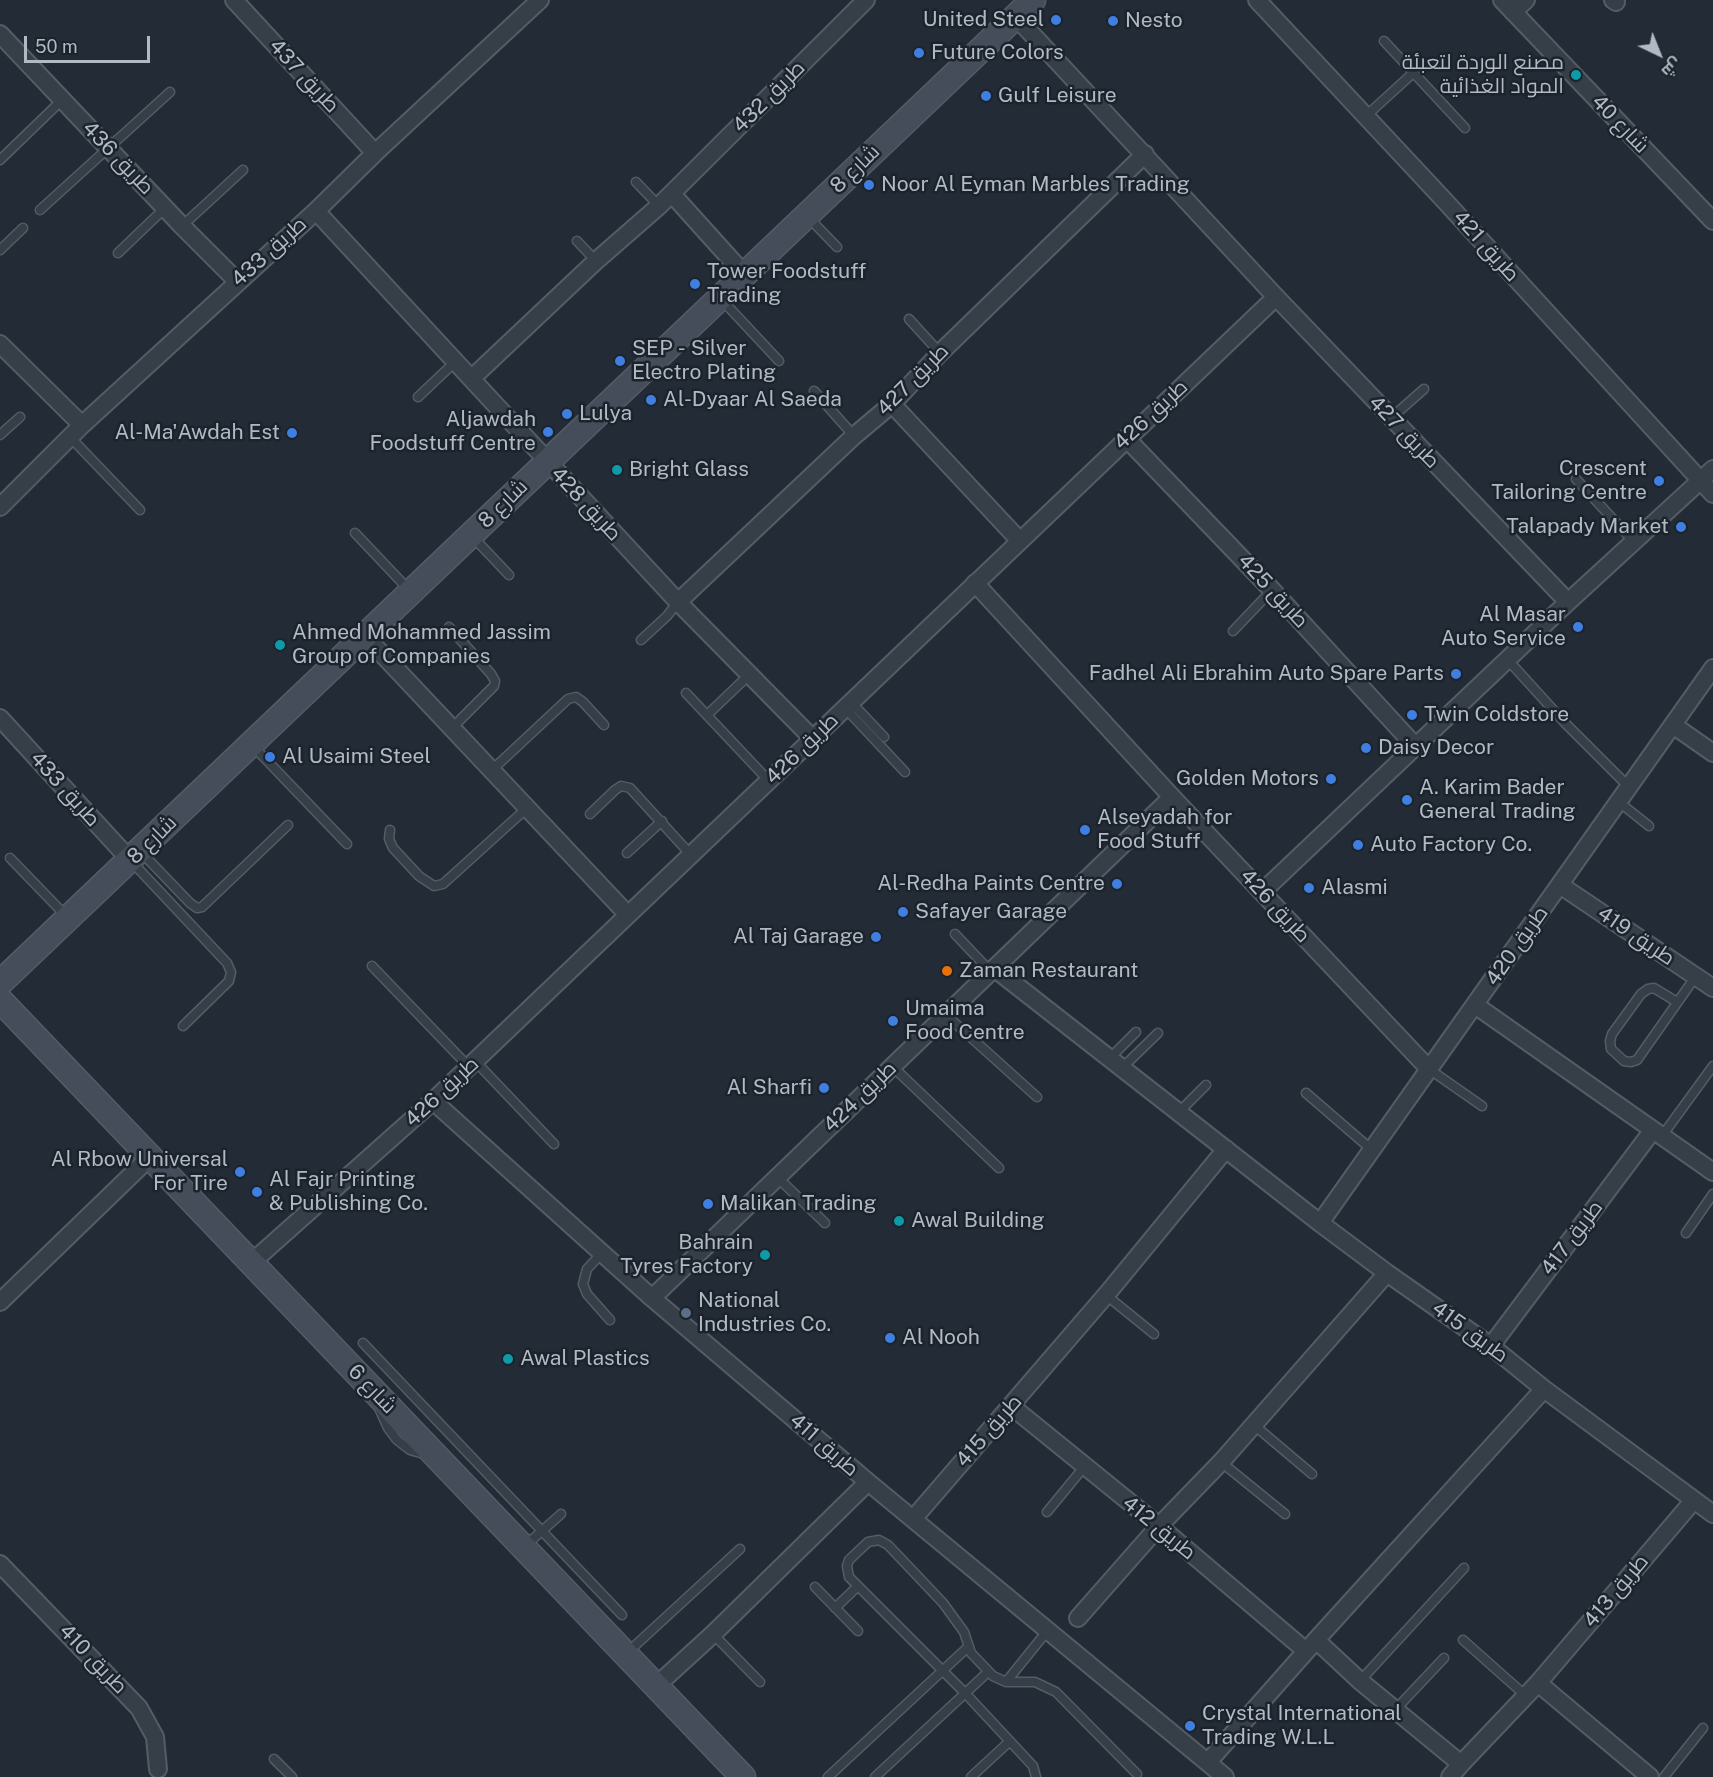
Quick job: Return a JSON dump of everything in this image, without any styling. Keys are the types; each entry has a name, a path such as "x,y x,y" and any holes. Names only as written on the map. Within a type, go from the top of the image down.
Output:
{"street":[{"name":"طريق 437","path":"234,0 375,153"},
{"name":"طريق 433","path":"0,507 76,431 540,0"},
{"name":"طريق 432","path":"472,378 596,261 665,201 866,0"},
{"name":"طريق 421","path":"1257,0 1713,494"},
{"path":"1507,6 1526,0"},
{"name":"شارع 40","path":"1507,6 1713,221"},
{"name":"طريق 427","path":"1024,8 1145,154 1391,419 1568,602"},
{"name":"شارع 8","path":"0,983 70,919 1024,8"},
{"name":"طريق 436","path":"0,34 237,281"},
{"name":"طريق 427","path":"678,602 854,436 892,404 940,353 1145,154"},
{"path":"665,201 744,274"},
{"name":"طريق 428","path":"315,210 678,602 813,739"},
{"name":"طريق 426","path":"251,1263 433,1101 1276,297"},
{"path":"0,344 76,431"},
{"path":"892,404 1020,541"},
{"name":"طريق 425","path":"1126,438 1272,590 1416,747"},
{"path":"1262,892 1507,659 1713,469"},
{"name":"طريق 426","path":"975,583 1172,797 1429,1069"},
{"path":"365,636 628,915"},
{"name":"طريق 420","path":"1320,1223 1713,668"},
{"name":"طريق 433","path":"0,718 135,856"},
{"path":"1673,725 1713,752"},
{"name":"طريق 424","path":"652,1298 1172,797"},
{"name":"طريق 419","path":"1560,885 1713,988"},
{"name":"طريق 415","path":"993,970 1320,1223 1491,1346 1544,1389 1713,1514"},
{"name":"شارع 6","path":"0,1000 743,1777"},
{"path":"1475,1005 1713,1172"},
{"name":"طريق 411","path":"433,1101 652,1298 868,1482 1225,1777"},
{"name":"طريق 417","path":"1491,1346 1657,1133"},
{"name":"طريق 415","path":"913,1519 1106,1295 1226,1149"},
{"path":"0,1302 150,1157"},
{"path":"1078,1618 1221,1462 1387,1273"},
{"path":"1208,1762 1544,1389"},
{"name":"طريق 412","path":"1011,1406 1084,1467 1311,1646"},
{"path":"656,1686 713,1634 868,1482"},
{"name":"طريق 413","path":"1311,1646 1360,1681 1395,1710 1455,1771 1538,1683 1694,1500"},
{"name":"طريق 410","path":"0,1564 140,1708 154,1737 158,1769"},
{"path":"1538,1683 1650,1777"}],"lane":[{"path":"1384,42 1465,128"},
{"path":"1366,117 1413,73"},
{"path":"40,210 170,92"},
{"path":"0,160 62,100"},
{"path":"182,226 243,170"},
{"path":"637,180 665,201"},
{"path":"118,253 166,208"},
{"path":"807,215 837,247"},
{"path":"0,250 22,228"},
{"path":"576,241 596,261"},
{"path":"720,297 780,361"},
{"path":"909,319 940,353"},
{"path":"418,397 456,361"},
{"path":"1391,419 1424,389"},
{"path":"814,391 854,436"},
{"path":"0,435 20,417"},
{"path":"76,431 140,510"},
{"path":"1576,479 1634,542"},
{"path":"355,533 411,591"},
{"path":"471,535 509,575"},
{"path":"1233,631 1272,590"},
{"path":"641,640 668,616 678,602"},
{"path":"449,627 495,681 494,686 452,728"},
{"path":"1507,659 1566,724 1629,787"},
{"path":"707,715 750,674"},
{"path":"686,693 769,780"},
{"path":"492,770 568,699 576,698 583,702 604,725"},
{"path":"848,705 884,737"},
{"path":"848,705 904,772"},
{"path":"252,745 347,844"},
{"path":"590,814 615,790 626,786 634,791 691,855"},
{"path":"1619,802 1649,826"},
{"path":"390,830 389,839 393,848 419,876 434,886 443,884 527,808"},
{"path":"627,853 662,821"},
{"path":"135,856 190,903 197,908 202,907 288,825"},
{"path":"135,856 227,963 231,972 229,981 183,1026"},
{"path":"10,858 70,919"},
{"path":"955,934 993,970"},
{"path":"372,966 554,1143"},
{"path":"1677,1002 1654,988 1648,989 1641,994 1612,1034 1611,1049 1624,1061 1637,1060 1696,976"},
{"path":"946,1015 1037,1097"},
{"path":"1116,1063 1136,1032"},
{"path":"1116,1063 1158,1032"},
{"path":"892,1066 999,1168"},
{"path":"1657,1133 1713,1066"},
{"path":"1429,1069 1482,1106"},
{"path":"1179,1112 1206,1086"},
{"path":"1306,1093 1372,1150"},
{"path":"777,1177 825,1223"},
{"path":"1686,1233 1713,1194"},
{"path":"602,1253 587,1269 583,1284 587,1294 610,1320"},
{"path":"1106,1295 1154,1334"},
{"path":"363,1343 622,1615"},
{"path":"1254,1425 1312,1474"},
{"path":"1221,1462 1285,1514"},
{"path":"1047,1512 1084,1467"},
{"path":"523,1547 561,1514"},
{"path":"1036,1777 1033,1766 1010,1741 849,1577 847,1572 849,1560 868,1542 884,1542 948,1609 964,1632 968,1647 988,1672 999,1680 1035,1682 1056,1692 1137,1774"},
{"path":"626,1654 740,1549"},
{"path":"1360,1681 1464,1568"},
{"path":"835,1608 858,1586"},
{"path":"815,1587 858,1632"},
{"path":"1006,1682 1048,1630"},
{"path":"713,1634 760,1682"},
{"path":"1463,1640 1526,1696"},
{"path":"830,1776 968,1647"},
{"path":"1395,1710 1444,1658"},
{"path":"874,1777 988,1672"},
{"path":"1664,1777 1703,1728"},
{"path":"971,1777 1010,1741"},
{"path":"274,1760 292,1777"}],"place":[{"name":"United Steel","path":"1056,20"},
{"name":"Nesto","path":"1113,21"},
{"name":"Future Colors","path":"919,53"},
{"name":"مصنع الوردة لتعبئة المواد الغذائية","path":"1576,75"},
{"name":"Gulf Leisure","path":"986,96"},
{"name":"Noor Al Eyman Marbles Trading","path":"869,185"},
{"name":"Tower Foodstuff Trading","path":"695,284"},
{"name":"SEP - Silver Electro Plating","path":"620,361"},
{"name":"Al-Dyaar Al Saeda","path":"651,400"},
{"name":"Lulya","path":"567,414"},
{"name":"Aljawdah Foodstuff Centre","path":"548,432"},
{"name":"Al-Ma'Awdah Est","path":"292,433"},
{"name":"Bright Glass","path":"617,470"},
{"name":"Crescent Tailoring Centre","path":"1659,481"},
{"name":"Talapady Market","path":"1681,527"},
{"name":"Al Masar Auto Service","path":"1578,627"},
{"name":"Ahmed Mohammed Jassim Group of Companies","path":"280,645"},
{"name":"Fadhel Ali Ebrahim Auto Spare Parts","path":"1456,674"},
{"name":"Twin Coldstore","path":"1412,715"},
{"name":"Daisy Decor","path":"1366,748"},
{"name":"Al Usaimi Steel","path":"270,757"},
{"name":"Golden Motors","path":"1331,779"},
{"name":"A. Karim Bader General Trading","path":"1407,800"},
{"name":"Alseyadah for Food Stuff","path":"1085,830"},
{"name":"Auto Factory Co.","path":"1358,845"},
{"name":"Al-Redha Paints Centre","path":"1117,884"},
{"name":"Alasmi","path":"1309,888"},
{"name":"Safayer Garage","path":"903,912"},
{"name":"Al Taj Garage","path":"876,937"},
{"name":"Zaman Restaurant","path":"947,971"},
{"name":"Umaima Food Centre","path":"893,1021"},
{"name":"Al Sharfi","path":"824,1088"},
{"name":"Al Rbow Universal For Tire","path":"240,1172"},
{"name":"Al Fajr Printing & Publishing Co.","path":"257,1192"},
{"name":"Malikan Trading","path":"708,1204"},
{"name":"Awal Building","path":"899,1221"},
{"name":"Bahrain Tyres Factory","path":"765,1255"},
{"name":"National Industries Co.","path":"686,1313"},
{"name":"Al Nooh","path":"890,1338"},
{"name":"Awal Plastics","path":"508,1359"},
{"name":"Crystal International Trading W.L.L","path":"1190,1726"}]}
